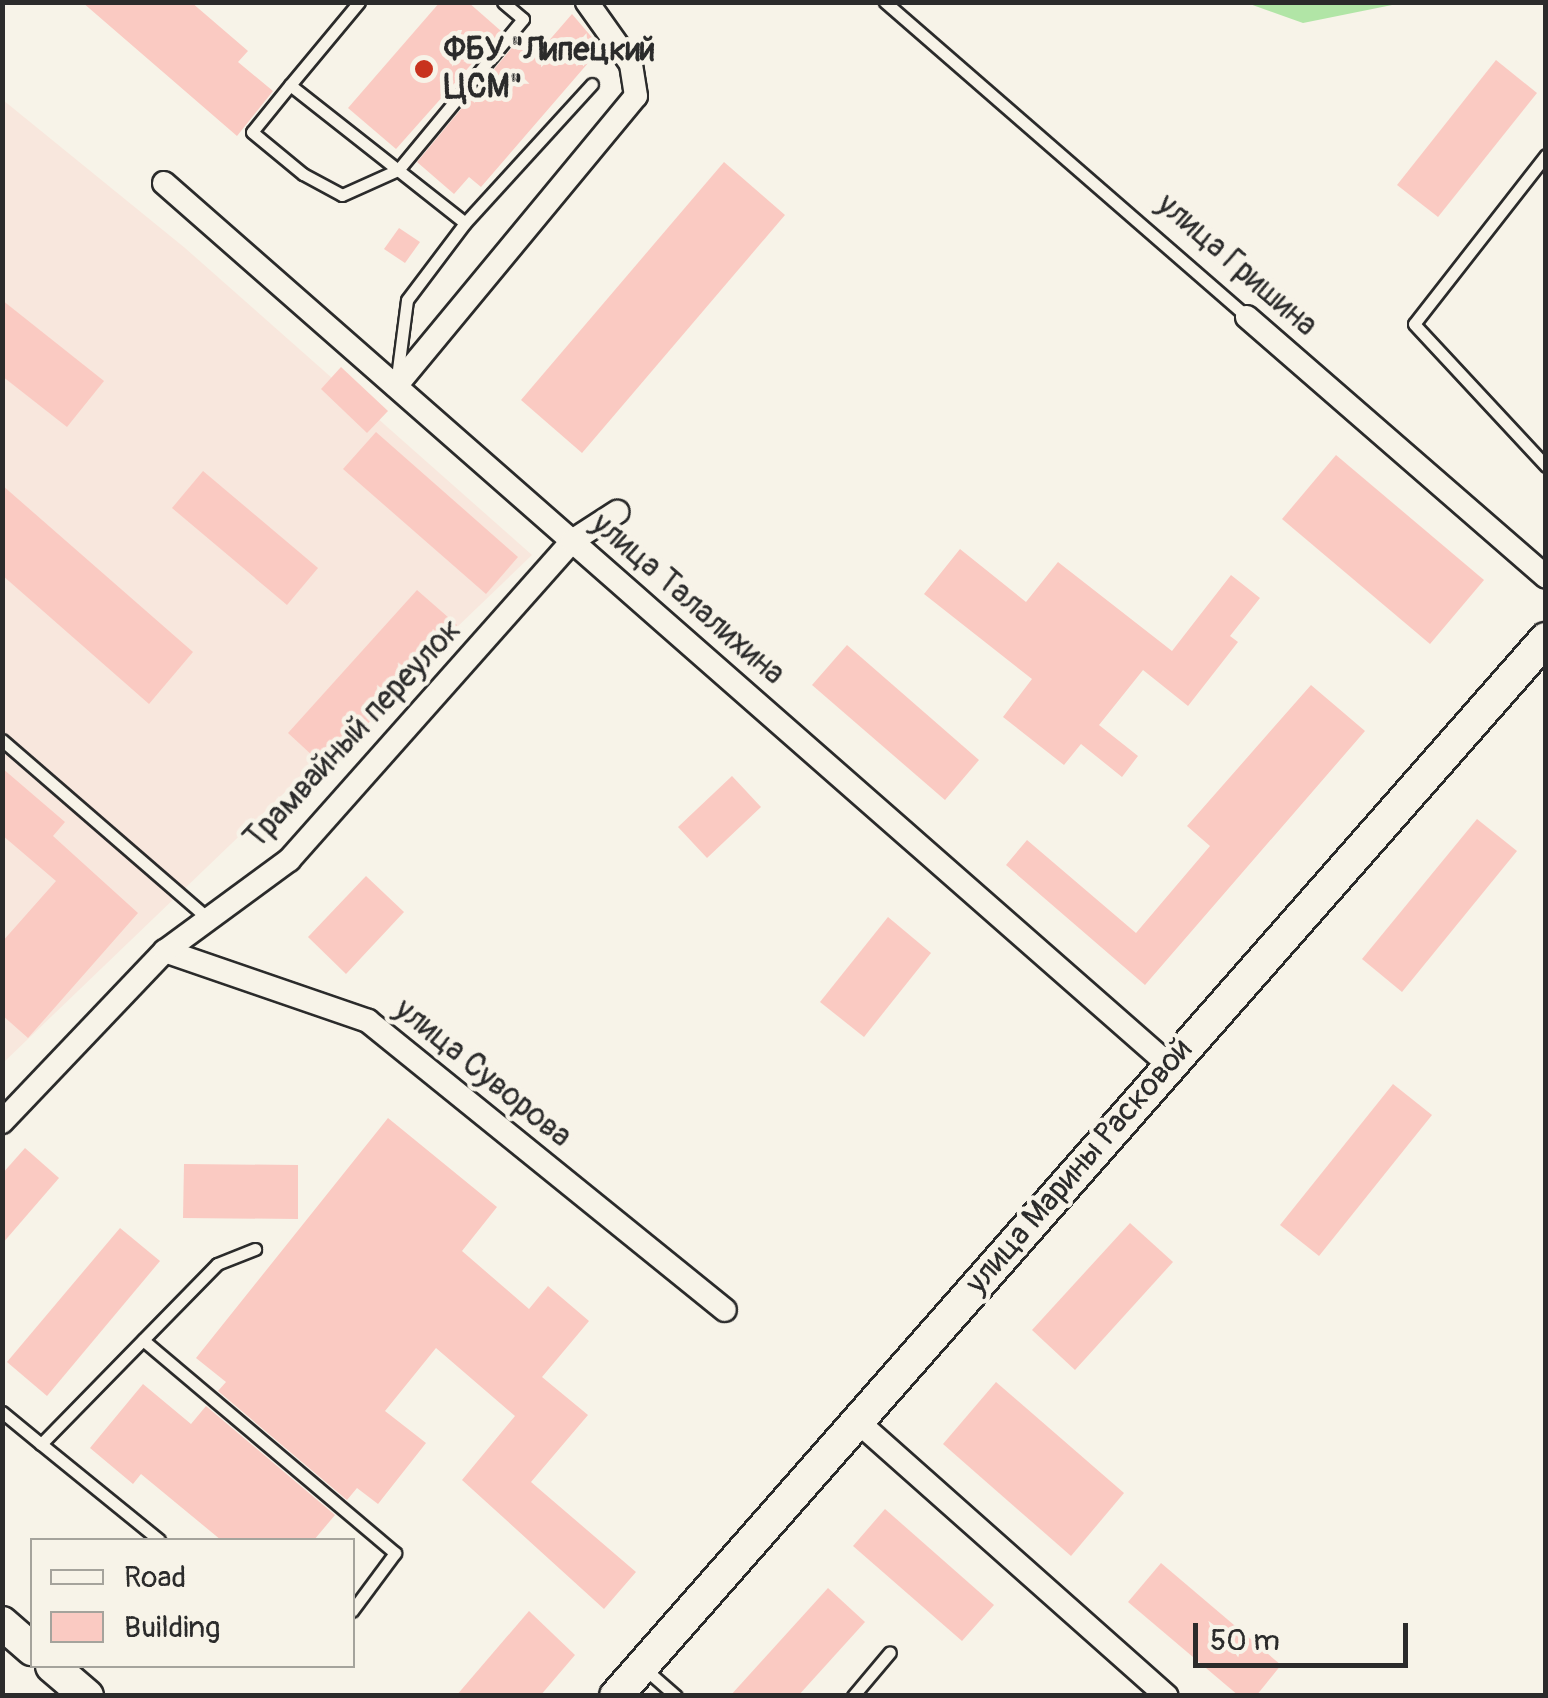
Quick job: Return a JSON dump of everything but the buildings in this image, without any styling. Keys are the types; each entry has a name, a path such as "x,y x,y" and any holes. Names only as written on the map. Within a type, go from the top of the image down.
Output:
{"street":[{"path":"396,386 636,96 631,64 587,2"},
{"name":"улица Талалихина","path":"164,182 1168,1064"},
{"name":"улица Гришина","path":"1248,318 1546,578"},
{"name":"Трамвайный переулок","path":"2,1122 165,951 289,860 572,541 617,512"},
{"name":"улица Марины Расковой","path":"616,1696 1168,1064 1546,639"},
{"name":"улица Суворова","path":"165,951 368,1022 725,1310"},
{"path":"857,1421 1167,1696"},
{"path":"2,1623 30,1647"},
{"path":"54,1668 86,1696"}],"lane":[{"path":"359,2 252,132 303,174 342,195 398,170 523,19 503,2"},
{"name":"улица Гришина","path":"885,2 1248,318"},
{"path":"396,386 407,300 465,224 592,84"},
{"path":"290,85 465,224"},
{"path":"1546,155 1414,324 1546,466"},
{"path":"2,740 208,918"},
{"path":"41,1444 218,1264 254,1249"},
{"path":"143,1340 395,1553 355,1607"},
{"path":"2,1412 157,1538"},
{"path":"852,1696 890,1652"},
{"path":"641,1666 676,1696"}],"shaded area":[{"path":"3,100 185,248 532,555 3,1063"}],"green space":[{"path":"1247,3 1402,3 1303,23"}],"place":[{"name":"ФБУ \"Липецкий ЦСМ\"","path":"424,69"}]}
